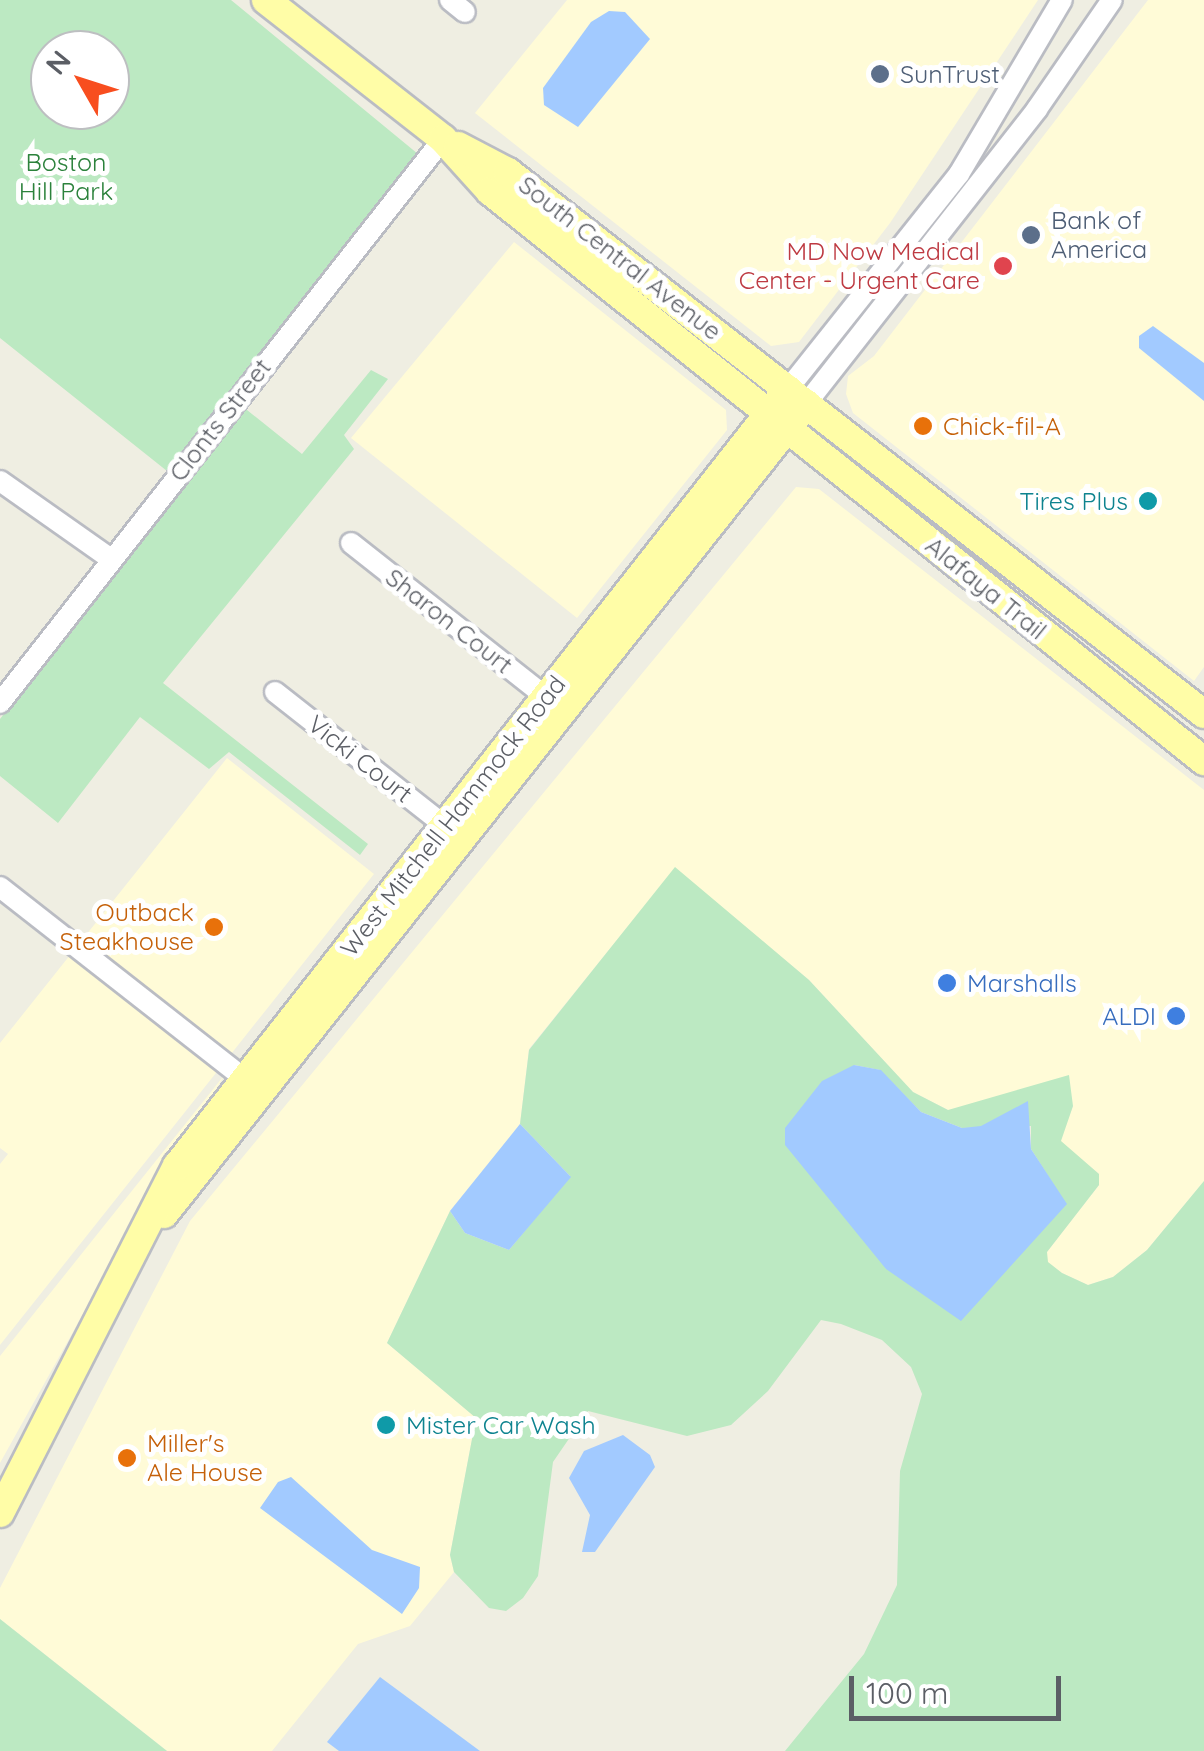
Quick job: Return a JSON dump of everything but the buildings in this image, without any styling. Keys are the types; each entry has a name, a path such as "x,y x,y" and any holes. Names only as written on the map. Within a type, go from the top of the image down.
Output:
{"main road":[{"name":"South Central Avenue","path":"266,0 443,139 490,191 779,420"},
{"name":"South Central Avenue","path":"443,139 508,172 797,397"},
{"path":"779,420 797,397"},
{"name":"Alafaya Trail","path":"797,397 1195,707"},
{"name":"Alafaya Trail","path":"779,420 1204,761"},
{"name":"West Mitchell Hammock Road","path":"1,1509 149,1229 446,826 552,691 779,420"},
{"name":"West Mitchell Hammock Road","path":"254,1086 400,923 541,744 779,420"},
{"path":"1070,656 1102,657 1157,698 1195,707"},
{"path":"541,744 534,730 552,691"},
{"path":"400,923 400,900 446,826"}],"street":[{"path":"797,397 959,174 1062,0"},
{"path":"797,397 1037,109 1112,0"},
{"name":"Clonts Street","path":"0,704 443,139"},
{"path":"0,483 111,559"},
{"name":"Sharon Court","path":"352,543 552,691"},
{"name":"Vicki Court","path":"275,692 446,826"},
{"path":"0,886 254,1086"}],"shaded area":[{"path":"567,0 1038,0 890,223 799,342 771,346 475,113"},
{"path":"1148,0 1204,0 1204,667 1194,681 853,413 846,394 848,376 874,356"},
{"path":"514,242 726,410 727,430 577,618 351,438"},
{"path":"796,487 819,489 1204,790 1204,1181 1147,1250 1113,1277 1088,1285 1062,1273 1047,1262 1047,1252 1099,1185 1099,1174 1060,1141 1073,1106 948,1110 913,1092 809,980 675,868 529,1049 520,1124 450,1211 387,1343 476,1418 450,1555 454,1572 410,1626 358,1644 272,1751 167,1751 0,1619 0,1588 190,1221"},
{"path":"227,758 374,874 0,1345 0,1164 8,1154 0,1148 0,1043"},
{"path":"226,1073 146,1201 0,1463 0,1356"}],"green space":[{"name":"Boston Hill Park","path":"0,0 231,0 418,154 167,471 0,338"},
{"path":"371,370 388,379 344,435 354,449 163,683 368,844 360,855 229,752 209,769 140,717 58,823 0,776 0,719 242,406 302,454"},
{"path":"675,867 809,980 913,1092 948,1110 1069,1075 1073,1106 1061,1141 1099,1174 1099,1185 1047,1252 1048,1262 1062,1273 1088,1285 1113,1277 1147,1250 1204,1181 1204,1751 785,1751 864,1654 897,1585 900,1471 922,1394 911,1367 882,1340 841,1324 821,1320 768,1391 731,1425 687,1436 588,1411 553,1462 538,1576 523,1598 506,1611 489,1608 454,1572 450,1555 476,1418 387,1343 450,1211 465,1233 509,1250 570,1176 520,1124 529,1050","holes":["854,1065 880,1070 921,1112 962,1128 1031,1126 1031,1149 1066,1204 886,1269"]},
{"path":"0,1619 167,1751 0,1751"}],"water":[{"path":"609,11 625,12 650,39 578,127 544,105 543,88 591,22"},
{"path":"1153,326 1204,363 1204,401 1139,348 1139,336"},
{"path":"854,1065 881,1070 921,1112 962,1128 981,1126 1028,1101 1031,1149 1067,1204 961,1321 886,1269 785,1145 785,1128 822,1081"},
{"path":"520,1124 571,1177 509,1250 465,1233 450,1211"},
{"path":"623,1435 650,1455 655,1467 595,1552 582,1552 590,1515 569,1478 584,1451"},
{"path":"291,1477 372,1550 420,1567 419,1588 402,1614 260,1508 278,1482"},
{"path":"380,1677 480,1751 339,1751 327,1742"}],"place":[{"name":"SunTrust","path":"880,74"},
{"name":"Bank of America","path":"1031,235"},
{"name":"MD Now Medical Center - Urgent Care","path":"1003,266"},
{"name":"Chick-fil-A","path":"923,426"},
{"name":"Tires Plus","path":"1148,501"},
{"name":"Outback Steakhouse","path":"214,927"},
{"name":"Marshalls","path":"947,983"},
{"name":"ALDI","path":"1176,1016"},
{"name":"Mister Car Wash","path":"386,1425"},
{"name":"Miller's Ale House","path":"127,1458"}]}
